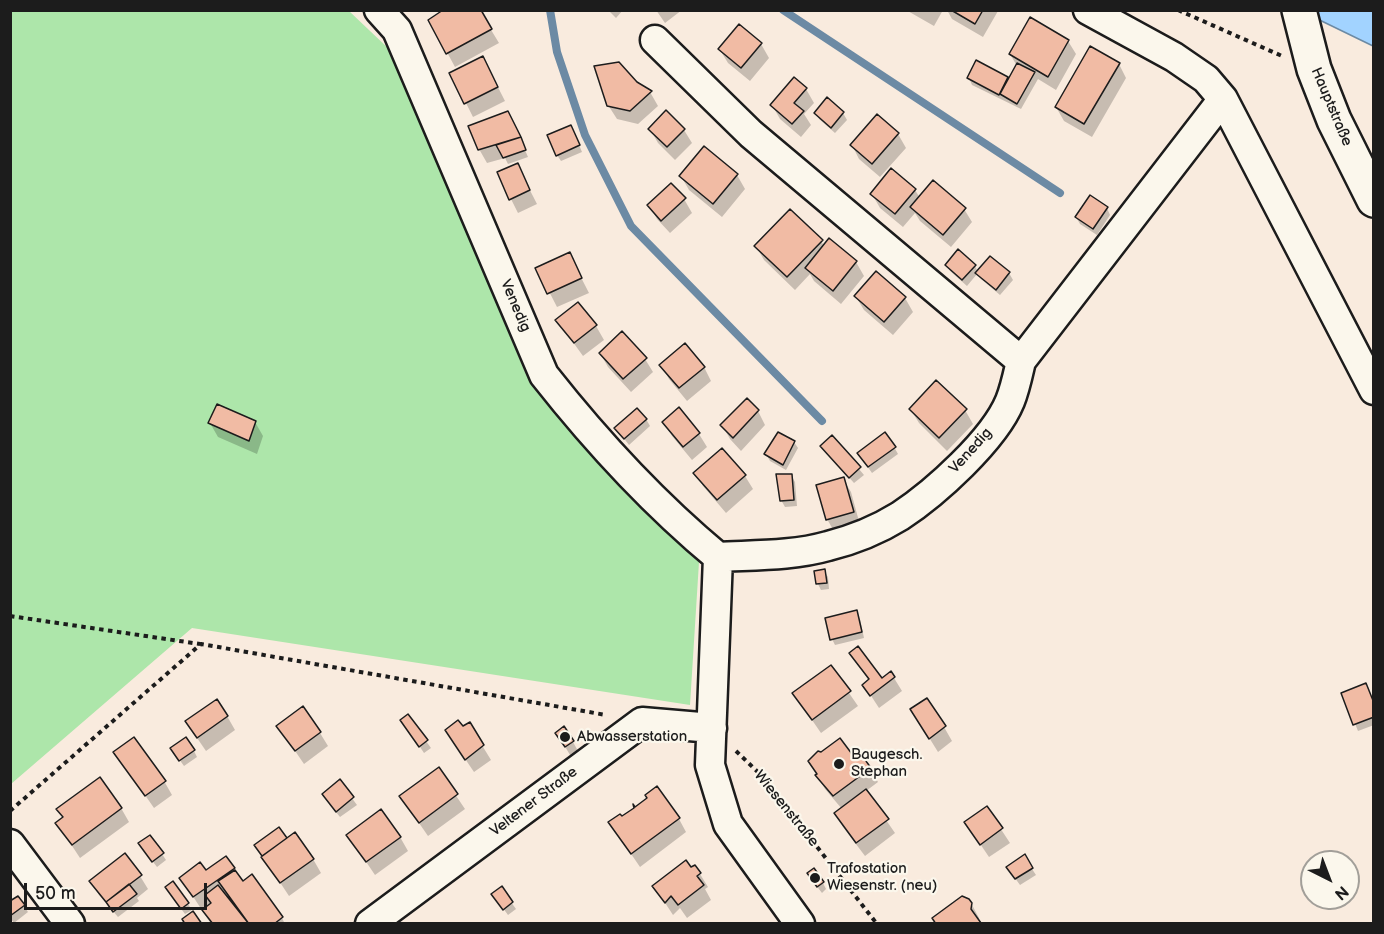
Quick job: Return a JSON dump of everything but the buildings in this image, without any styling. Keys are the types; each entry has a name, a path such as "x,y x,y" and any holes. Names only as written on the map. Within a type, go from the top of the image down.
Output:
{"main road":[{"name":"Hauptstraße","path":"1299,10 1314,69 1334,120 1374,200"}],"street":[{"name":"Venedig","path":"379,10 397,30 544,375 582,423 626,472 681,526 718,557 827,547 869,532 900,516 942,484 989,435 1010,401 1021,361 1223,99"},
{"path":"1088,10 1174,57 1206,79 1223,99 1374,390"},
{"path":"655,40 751,134 1021,361"},
{"path":"718,557 710,765 728,824 800,924"},
{"path":"642,722 712,728"},
{"name":"Veltener Straße","path":"370,924 642,722"},
{"path":"10,844 70,924"}],"path":[{"path":"1178,10 1314,69"},
{"path":"10,616 201,644 642,722"},
{"path":"10,811 201,644"},
{"name":"Wiesenstraße","path":"712,728 762,776 877,924"}],"green space":[{"path":"11,11 349,11 389,49 525,372 586,447 699,562 690,705 192,628 11,784"}],"water":[{"path":"1301,11 1373,11 1373,46"}],"waterway":[{"path":"550,10 557,52 585,135 631,226 822,421"},
{"path":"783,10 1060,193"}],"place":[{"name":"Abwasserstation","path":"565,737"},
{"name":"Baugesch. Stephan","path":"839,764"},
{"name":"Trafostation Wiesenstr. (neu)","path":"815,878"}]}
